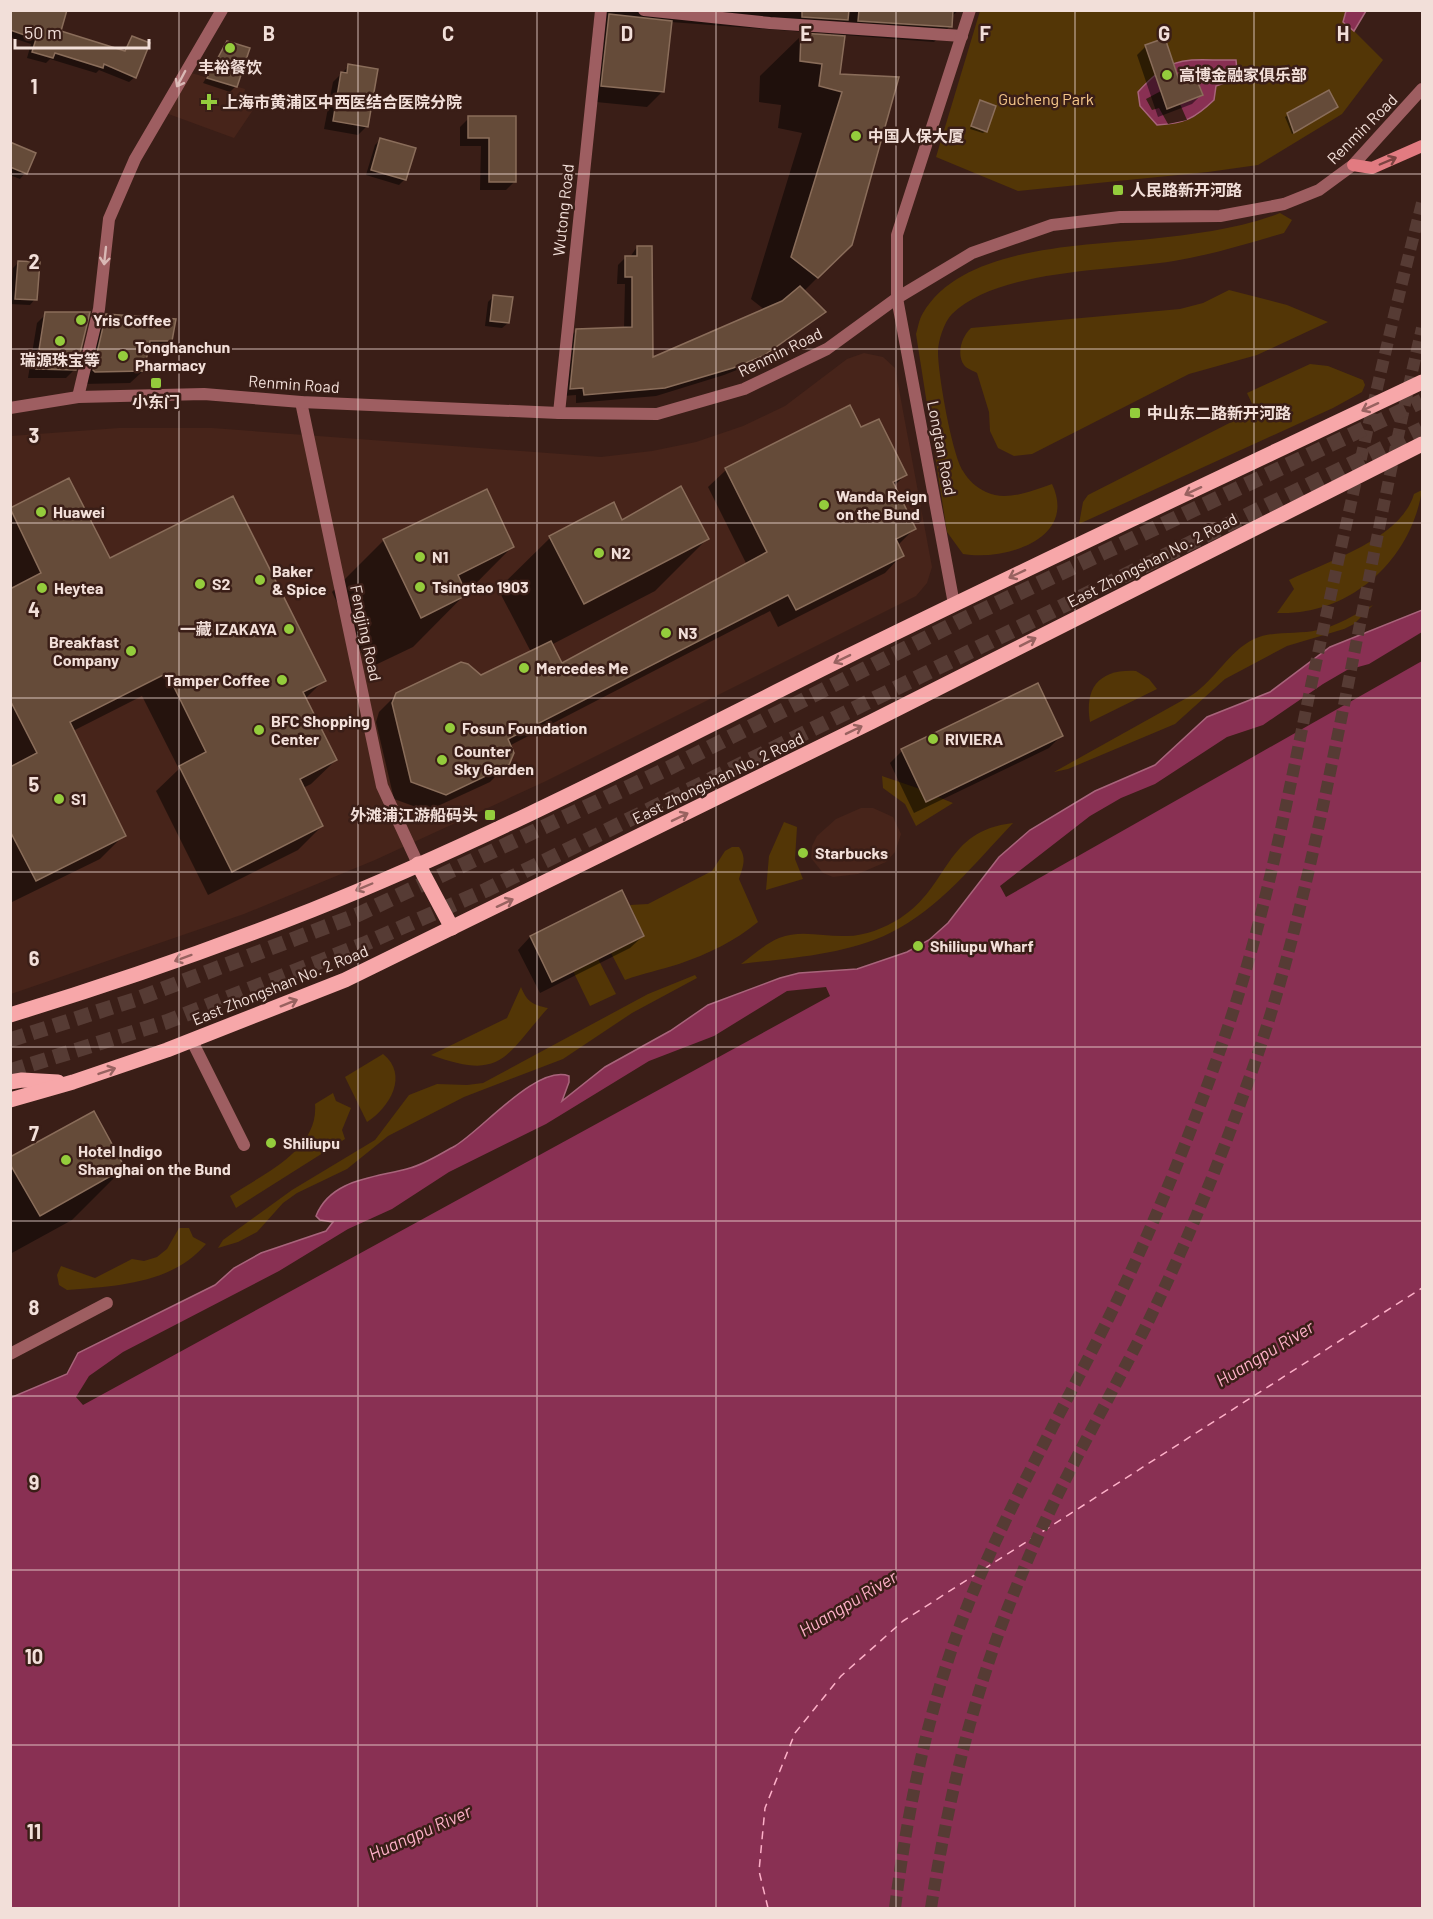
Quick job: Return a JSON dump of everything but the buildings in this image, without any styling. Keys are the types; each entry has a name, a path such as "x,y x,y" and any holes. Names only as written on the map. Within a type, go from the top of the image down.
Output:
{"main road":[{"path":"1353,165 1372,168 1422,146"},
{"path":"10,1015 178,960 314,909 418,864 609,775 954,604 1422,382"},
{"name":"East Zhongshan No. 2 Road","path":"10,1100 73,1082 192,1041 345,980 839,738 1422,444"},
{"path":"418,864 452,928"},
{"path":"10,1082 22,1080 73,1082"}],"street":[{"path":"78,397 99,309 109,219 135,159 222,10"},
{"name":"Wutong Road","path":"559,413 602,10"},
{"path":"644,10 770,23 962,36"},
{"name":"Longtan Road","path":"954,604 897,298 897,235 970,10"},
{"name":"Renmin Road","path":"10,408 78,397 204,394 301,402 559,413 657,414 744,389 827,349 897,298 972,253 1052,225 1120,217 1220,216 1284,204 1319,190 1353,165 1422,89"},
{"name":"Fengjing Road","path":"301,402 381,786 418,864"},
{"path":"192,1041 244,1145"},
{"path":"10,1354 107,1303"}],"shaded area":[{"name":"上海市黄浦区中西医结合医院分院","path":"185,71 245,89 243,99 257,104 234,138 163,112"},
{"path":"864,353 883,357 895,368 932,567 927,583 916,596 544,782 375,860 244,914 11,994 11,436 119,428 212,428 601,457 652,451 696,442 743,426 785,406 847,359"},
{"path":"861,808 873,808 893,817 901,834 895,852 886,862 858,874 833,877 823,873 811,858 812,846 817,836 836,819"}],"green space":[{"name":"Gucheng Park","path":"980,11 1366,11 1354,31 1383,60 1342,114 1258,165 1018,191 936,157"},
{"path":"1280,213 1292,220 1284,233 1229,249 1174,261 1057,274 1026,280 997,288 972,299 952,314 940,337 939,363 950,432 963,471 976,486 994,495 1010,496 1052,484 1057,503 1055,519 1046,532 1033,542 998,554 963,554 947,532 916,334 923,313 941,291 965,274 994,262 1026,253 1200,233 1249,223"},
{"path":"1229,290 1287,305 1328,322 1257,355 1189,374 1032,454 1014,456 998,448 990,431 989,412 977,373 965,366 960,356 963,340 971,328 1180,309 1203,303"},
{"path":"1310,364 1328,366 1363,380 1365,385 1362,392 1333,408 1079,524 1083,502 1088,495 1255,410 1247,393"},
{"path":"1422,490 1416,516 1405,540 1390,561 1372,579 1352,594 1328,605 1303,611 1277,613 1294,589 1289,580 1361,547 1379,536 1406,510 1414,494"},
{"path":"1373,605 1354,624 1344,629 1287,646 1225,679 1175,724 1068,769 1054,772 1192,695 1229,658 1254,639 1269,634 1325,628"},
{"path":"1136,671 1149,679 1157,689 1090,722 1090,699 1097,683 1113,673"},
{"path":"882,776 920,789 926,802 938,797 953,803 916,826 905,804 883,788"},
{"path":"784,822 797,827 795,859 803,879 766,890 769,856"},
{"path":"1013,823 941,898 908,923 890,933 836,951 741,964 769,943 787,935 861,935 899,919 916,906 960,848 973,837 990,828"},
{"path":"732,847 739,847 743,855 743,867 739,879 758,922 731,941 700,956 625,980 611,953 644,936 630,905 648,904 712,871 725,851"},
{"path":"598,959 616,994 590,1006 573,971"},
{"path":"695,975 697,978 632,1013 563,1059 464,1097 388,1136 347,1169 297,1193 283,1203 257,1232 238,1242 218,1248 223,1240 292,1190 375,1140 409,1095 437,1084 483,1083 648,994"},
{"path":"521,987 531,1002 548,1008 511,1051 500,1060 473,1066 431,1055 507,1018"},
{"path":"383,1054 391,1062 395,1071 393,1090 383,1108 367,1122 345,1077"},
{"path":"333,1093 336,1101 351,1108 342,1130 345,1139 236,1208 230,1196 272,1169 299,1148 314,1120 315,1104"},
{"path":"179,1228 189,1228 193,1237 206,1244 177,1268 142,1280 105,1287 67,1290 59,1285 57,1275 61,1266 95,1278 132,1259 144,1261 157,1257 167,1249"}],"water":[{"path":"1346,11 1366,11 1354,31 1343,22"},
{"path":"1236,60 1237,71 1224,83 1216,86 1214,100 1201,112 1188,119 1157,125 1140,106 1138,92 1161,70 1182,61"},
{"name":"Huangpu River","path":"1422,610 1422,1908 11,1908 10,1398 67,1374 78,1353 215,1285 234,1268 261,1253 326,1231 333,1222 320,1220 316,1216 323,1203 332,1194 356,1182 421,1164 455,1146 510,1100 541,1080 556,1075 569,1076 562,1101 605,1067 670,1031 708,1005 799,973 857,969 907,952 929,940 948,923 999,857 1030,830 1095,791 1155,765 1207,717 1270,692 1330,647"}],"pier":[{"path":"1172,58 1180,83 1196,78 1203,95 1180,104 1187,120 1168,124 1159,108 1152,110 1146,99 1161,91"},
{"path":"1422,632 1422,661 1006,897 1000,886 1090,816 1121,798 1155,784 1227,737 1263,725 1323,684 1347,670 1369,664"},
{"path":"826,987 830,996 83,1405 76,1397 89,1376 123,1352 279,1271 348,1229 392,1209 449,1172 546,1124 649,1061 714,1036 787,991"}],"ferry route":[{"path":"768,1908 759,1871 765,1808 795,1733 841,1676 903,1621 1422,1288"}],"tunnel":[{"path":"895,1908 922,1753 955,1639 985,1564 1116,1303 1171,1180 1219,1053 1248,963 1282,825 1364,444 1422,203"},
{"path":"931,1908 946,1822 966,1736 1007,1612 1050,1510 1143,1332 1210,1184 1261,1046 1276,998 1302,901 1324,803 1391,469 1422,328"},
{"path":"10,1040 134,1000 357,915 669,768 962,620 1422,401"},
{"path":"10,1071 166,1022 364,944 486,890 1422,429"}],"place":[{"name":"丰裕餐饮","path":"230,48"},
{"name":"高博金融家俱乐部","path":"1167,75"},
{"name":"上海市黄浦区中西医结合医院分院","path":"209,102"},
{"name":"中国人保大厦","path":"856,136"},
{"name":"人民路新开河路","path":"1118,190"},
{"name":"Yris Coffee","path":"81,320"},
{"name":"瑞源珠宝等","path":"60,341"},
{"name":"Tonghanchun Pharmacy","path":"123,356"},
{"name":"小东门","path":"156,383"},
{"name":"中山东二路新开河路","path":"1135,413"},
{"name":"Wanda Reign on the Bund","path":"824,505"},
{"name":"Huawei","path":"41,512"},
{"name":"N2","path":"599,553"},
{"name":"N1","path":"420,557"},
{"name":"Baker & Spice","path":"260,580"},
{"name":"S2","path":"200,584"},
{"name":"Tsingtao 1903","path":"420,587"},
{"name":"Heytea","path":"42,588"},
{"name":"一藏 IZAKAYA","path":"289,629"},
{"name":"N3","path":"666,633"},
{"name":"Breakfast Company","path":"131,651"},
{"name":"Mercedes Me","path":"524,668"},
{"name":"Tamper Coffee","path":"282,680"},
{"name":"Fosun Foundation","path":"450,728"},
{"name":"BFC Shopping Center","path":"259,730"},
{"name":"RIVIERA","path":"933,739"},
{"name":"Counter Sky Garden","path":"442,760"},
{"name":"S1","path":"59,799"},
{"name":"外滩浦江游船码头","path":"490,815"},
{"name":"Starbucks","path":"803,853"},
{"name":"Shiliupu Wharf","path":"918,946"},
{"name":"Shiliupu","path":"271,1143"},
{"name":"Hotel Indigo Shanghai on the Bund","path":"66,1160"}]}
